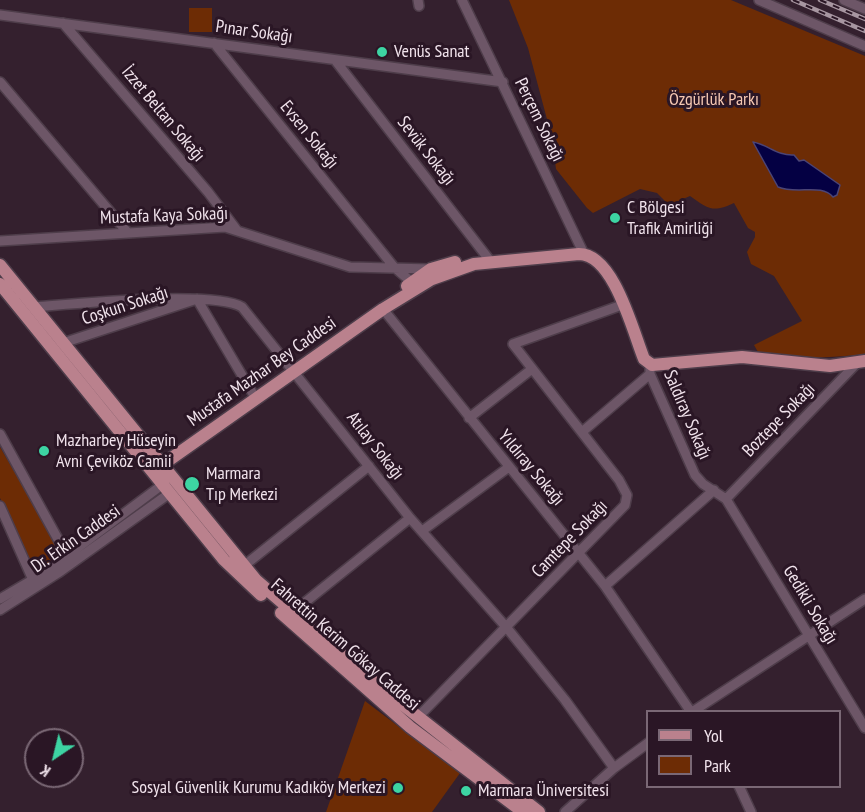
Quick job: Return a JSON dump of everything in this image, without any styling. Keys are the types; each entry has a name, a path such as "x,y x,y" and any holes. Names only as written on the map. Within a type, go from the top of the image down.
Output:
{"main road":[{"name":"Mustafa Mazhar Bey Caddesi","path":"417,284 474,264 585,254"},
{"path":"585,254 596,259 606,268 650,369 742,357 830,366 860,362"},
{"name":"Mustafa Mazhar Bey Caddesi","path":"162,465 383,309 417,284 431,269 454,262 474,264"},
{"path":"0,265 162,465 172,487"},
{"name":"Fahrettin Kerim Gökay Caddesi","path":"0,284 4,294 256,580 327,643 539,812"},
{"path":"146,445 159,452 185,448"},
{"path":"172,487 172,469 185,448"},
{"name":"Fahrettin Kerim Gökay Caddesi","path":"172,487 228,564 313,643 410,726 523,812"}],"street":[{"name":"Perçem Sokağı","path":"462,0 585,254"},
{"path":"759,0 865,46"},
{"path":"844,0 865,9"},
{"name":"Pınar Sokağı","path":"0,15 502,82"},
{"name":"İzzet Beltan Sokağı","path":"63,23 208,192 236,229"},
{"name":"Evsen Sokağı","path":"214,43 394,267 417,284"},
{"name":"Sevük Sokağı","path":"335,60 491,262"},
{"path":"0,82 128,233"},
{"name":"Mustafa Kaya Sokağı","path":"0,241 222,227 236,229 336,264 359,268 431,269"},
{"path":"359,268 375,260 379,254 378,247"},
{"path":"197,299 256,399"},
{"name":"Atılay Sokağı","path":"34,307 197,299 231,302 243,307 410,518 507,628 565,700 614,768"},
{"name":"Coşkun Sokağı","path":"63,343 197,299"},
{"name":"Camtepe Sokağı","path":"418,717 625,505 627,495 619,480 513,344 622,305"},
{"name":"Yıldıray Sokağı","path":"383,309 580,553 690,710"},
{"name":"Boztepe Sokağı","path":"726,499 860,362"},
{"path":"469,418 532,369"},
{"path":"582,432 650,369"},
{"name":"Saldıray Sokağı","path":"650,369 695,475 701,482 726,499"},
{"path":"0,434 70,560"},
{"path":"245,565 369,466"},
{"path":"422,531 509,467"},
{"name":"Dr. Erkin Caddesi","path":"0,610 172,487"},
{"path":"605,586 714,490"},
{"name":"Gedikli Sokağı","path":"726,499 865,728"},
{"path":"0,506 33,580"},
{"path":"293,612 410,518"},
{"name":"Dr. Erkin Caddesi","path":"0,599 70,560"},
{"path":"693,710 865,599"},
{"path":"855,712 865,707"},
{"path":"565,812 614,768 646,745"},
{"path":"740,788 751,812"}],"green space":[{"name":"Özgürlük Parkı","path":"509,0 731,0 865,56 865,354 812,358 758,352 754,345 802,321 774,276 751,264 747,252 755,237 755,232 748,228 734,203 716,209 690,196 669,205 657,193 640,189 593,213 587,208 556,169 552,138 528,48"},
{"path":"189,8 212,8 212,32 189,32"},
{"path":"0,447 62,554 36,572 0,498"},
{"path":"365,701 460,773 432,812 326,812"}],"shaded area":[{"path":"753,142 783,154 794,155 799,161 804,160 840,185 837,195 833,197 822,191 778,187"}],"railway":[{"path":"793,0 865,31"},
{"path":"820,0 865,19"}],"place":[{"name":"Venüs Sanat","path":"382,52"},
{"name":"C Bölgesi Trafik Amirliği","path":"615,218"},
{"name":"Mazharbey Hüseyin Avni Çeviköz Camii","path":"44,451"},
{"name":"Marmara Tıp Merkezi","path":"192,484"},
{"name":"Sosyal Güvenlik Kurumu Kadıköy Merkezi","path":"398,788"},
{"name":"Marmara Üniversitesi","path":"466,791"}]}
